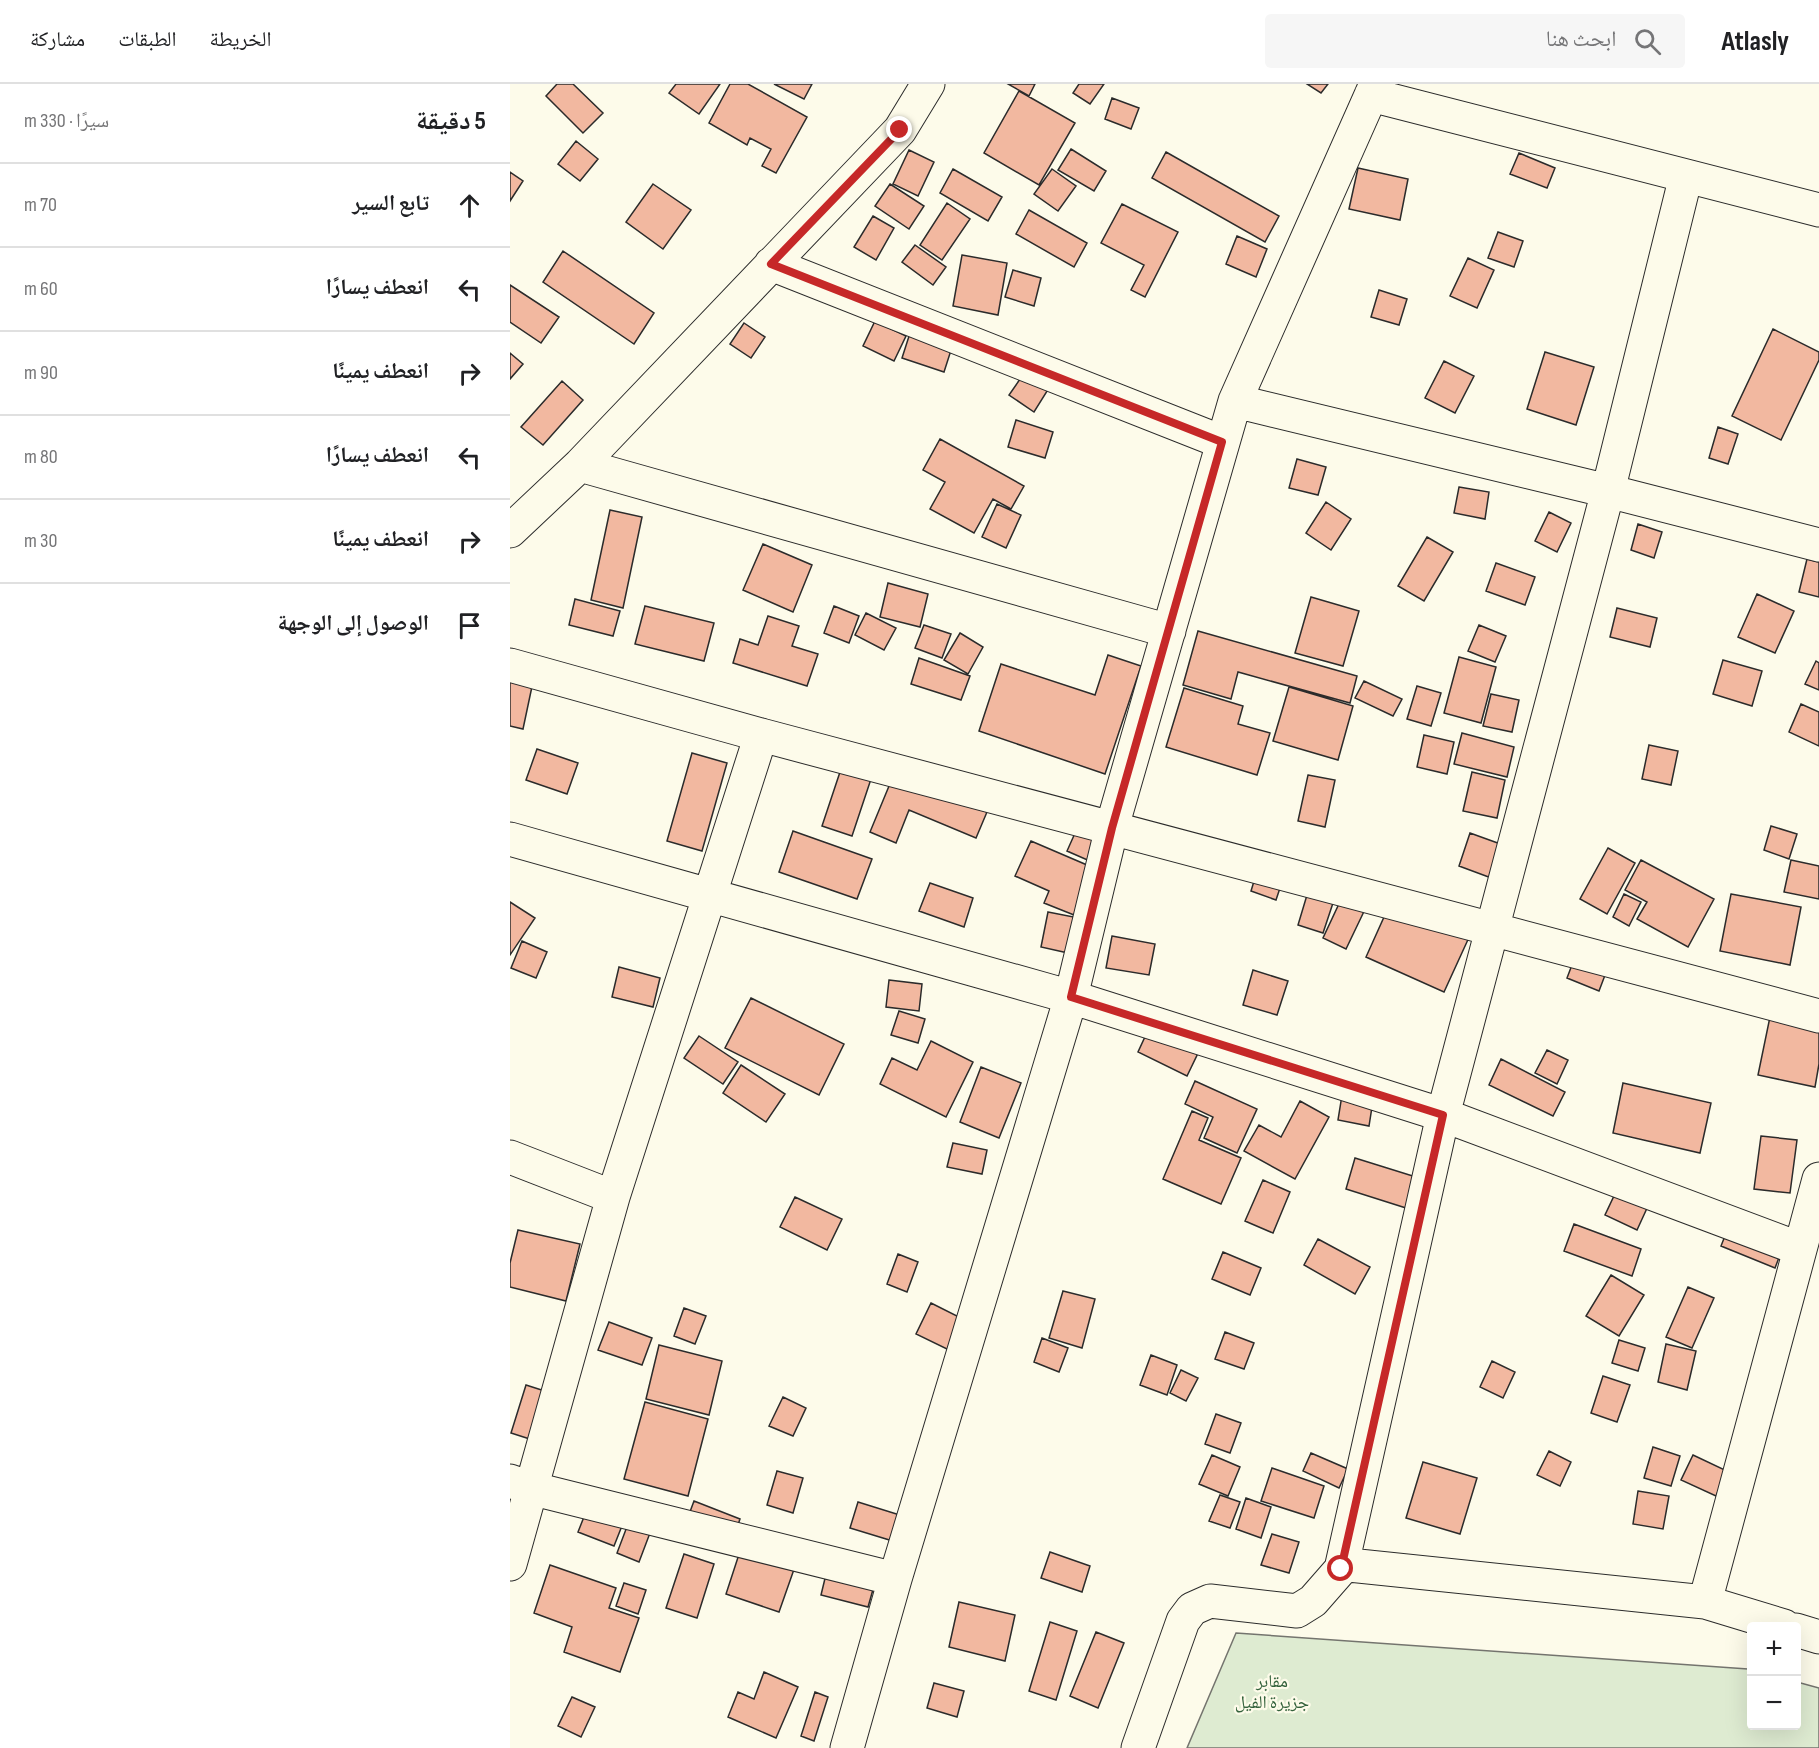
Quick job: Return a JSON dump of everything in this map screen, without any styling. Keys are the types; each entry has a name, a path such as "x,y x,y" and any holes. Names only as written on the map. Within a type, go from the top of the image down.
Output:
{"street":[{"path":"510,531 580,465 900,130 928,84"},
{"path":"847,1748 895,1579 1071,997 1112,828 1235,401 1374,89 1686,176 1819,210"},
{"path":"1341,1569 1443,1115 1608,490 1686,176"},
{"path":"771,264 1222,442"},
{"path":"1235,401 1608,490 1819,545"},
{"path":"580,465 1169,631"},
{"path":"510,665 761,735 1819,1016"},
{"path":"510,1564 520,1485 761,735"},
{"path":"510,839 1071,997 1443,1115 1800,1249"},
{"path":"510,1157 613,1197"},
{"path":"1705,1602 1819,1179"},
{"path":"520,1485 895,1579"},
{"path":"1138,1748 1183,1621 1192,1609 1210,1601 1297,1611 1313,1601 1341,1569 1349,1565 1705,1602 1772,1622"},
{"path":"1801,1631 1819,1637"}],"green space":[{"name":"مقابر جزيرة الفيل","path":"1236,1633 1747,1669 1747,1730 1801,1730 1801,1683 1819,1688 1819,1748 1187,1748"}],"building":[{"path":"557,84 573,84 603,113 583,133 546,96"},
{"path":"676,84 720,84 699,114 669,93"},
{"path":"730,84 748,84 807,117 776,173 762,166 771,149 750,138 747,145 709,123"},
{"path":"774,84 812,84 804,99"},
{"path":"1008,84 1035,84 1029,96"},
{"path":"1079,84 1104,84 1090,104 1073,93"},
{"path":"1307,84 1328,84 1321,93"},
{"path":"1019,91 1075,123 1039,185 984,153"},
{"path":"1112,98 1139,108 1131,129 1105,119"},
{"path":"576,141 598,159 580,181 558,164"},
{"path":"1071,149 1106,171 1094,191 1058,170"},
{"path":"909,150 934,162 918,196 893,184"},
{"path":"1166,152 1279,216 1265,242 1152,178"},
{"path":"1519,153 1555,168 1547,188 1510,174"},
{"path":"1358,168 1408,179 1400,220 1349,209"},
{"path":"953,169 1002,197 988,221 940,193"},
{"path":"1052,169 1076,186 1058,211 1034,194"},
{"path":"510,172 523,181 510,201"},
{"path":"653,184 691,210 663,249 626,222"},
{"path":"890,184 924,206 909,229 875,206"},
{"path":"947,203 970,219 942,260 920,245"},
{"path":"1122,204 1178,232 1145,297 1131,290 1144,265 1101,243"},
{"path":"1029,210 1087,243 1074,267 1016,234"},
{"path":"873,216 894,228 876,260 854,247"},
{"path":"1498,232 1523,241 1514,267 1488,258"},
{"path":"1237,236 1267,249 1256,277 1226,264"},
{"path":"915,245 946,267 933,285 902,262"},
{"path":"563,251 654,313 634,344 543,282"},
{"path":"962,255 1007,263 998,315 953,306"},
{"path":"1468,258 1494,270 1477,308 1450,296"},
{"path":"1013,270 1041,278 1034,306 1005,297"},
{"path":"510,285 559,317 541,343 510,322"},
{"path":"1379,290 1407,299 1399,325 1371,317"},
{"path":"875,321 906,336 894,361 863,346"},
{"path":"744,323 765,337 751,358 730,344"},
{"path":"1773,329 1819,352 1819,360 1781,440 1732,416"},
{"path":"911,330 953,344 944,372 902,358"},
{"path":"1545,352 1594,367 1576,425 1527,409"},
{"path":"510,353 523,364 510,379"},
{"path":"1444,361 1474,376 1455,413 1425,398"},
{"path":"1025,372 1049,388 1034,412 1009,395"},
{"path":"562,381 583,400 543,445 521,427"},
{"path":"1016,420 1053,432 1045,458 1008,447"},
{"path":"1718,427 1738,434 1728,464 1709,458"},
{"path":"940,439 1024,486 1011,509 993,499 974,533 930,509 945,482 923,470"},
{"path":"1297,459 1326,467 1318,495 1289,488"},
{"path":"1459,487 1489,492 1485,519 1454,513"},
{"path":"1326,502 1351,519 1331,550 1306,533"},
{"path":"997,504 1021,515 1006,548 982,537"},
{"path":"610,510 642,517 623,608 591,600"},
{"path":"1549,512 1571,523 1557,552 1535,541"},
{"path":"1638,524 1662,532 1654,558 1631,550"},
{"path":"1427,537 1453,552 1424,601 1398,586"},
{"path":"763,544 812,565 793,612 743,590"},
{"path":"1807,559 1819,562 1819,597 1799,592"},
{"path":"1496,563 1535,577 1525,605 1486,591"},
{"path":"888,583 928,594 920,627 880,617"},
{"path":"1757,594 1794,611 1775,653 1738,637"},
{"path":"1311,597 1359,611 1343,666 1295,653"},
{"path":"575,599 620,611 613,636 569,625"},
{"path":"645,606 714,623 704,661 635,644"},
{"path":"834,606 859,616 849,643 824,633"},
{"path":"1617,608 1657,618 1650,647 1610,637"},
{"path":"866,613 896,628 884,650 855,635"},
{"path":"768,616 799,626 792,646 818,654 807,686 733,663 740,639 758,645"},
{"path":"924,625 951,634 942,658 915,648"},
{"path":"1479,625 1506,636 1495,662 1468,651"},
{"path":"1198,631 1357,676 1350,703 1238,672 1231,699 1183,685"},
{"path":"960,633 983,647 968,674 944,660"},
{"path":"1108,655 1141,666 1105,774 979,731 1001,664 1095,695"},
{"path":"1459,657 1496,667 1481,723 1444,713"},
{"path":"919,658 970,676 961,700 911,684"},
{"path":"1723,660 1762,671 1752,706 1713,694"},
{"path":"1816,661 1819,663 1819,690 1805,684"},
{"path":"510,671 534,677 523,729 510,726"},
{"path":"1364,681 1402,699 1393,716 1355,698"},
{"path":"1417,686 1441,693 1431,726 1407,719"},
{"path":"1289,687 1353,706 1338,760 1273,741"},
{"path":"1184,688 1243,706 1238,724 1270,733 1257,775 1166,747"},
{"path":"1491,694 1519,700 1512,732 1483,726"},
{"path":"1801,704 1819,712 1819,746 1789,732"},
{"path":"1462,733 1514,747 1507,777 1454,764"},
{"path":"1424,735 1454,742 1447,774 1417,767"},
{"path":"1649,745 1678,751 1671,785 1642,779"},
{"path":"537,749 578,763 567,794 526,780"},
{"path":"692,753 727,763 702,851 667,841"},
{"path":"843,763 873,773 852,836 822,826"},
{"path":"1472,772 1505,780 1497,818 1463,811"},
{"path":"894,774 987,812 976,838 909,810 896,843 870,832"},
{"path":"1308,775 1335,780 1325,827 1298,821"},
{"path":"1080,822 1104,833 1092,862 1067,851"},
{"path":"1771,826 1797,834 1789,859 1764,850"},
{"path":"793,831 872,859 857,899 779,872"},
{"path":"1470,833 1506,846 1494,879 1459,866"},
{"path":"1031,841 1094,868 1074,915 1044,903 1049,891 1015,876"},
{"path":"1608,848 1635,863 1607,914 1580,899"},
{"path":"1641,860 1714,899 1688,947 1637,919 1647,902 1625,890"},
{"path":"1791,860 1819,866 1819,899 1784,892"},
{"path":"1258,868 1284,876 1276,900 1251,891"},
{"path":"930,883 973,898 964,927 919,911"},
{"path":"1310,885 1336,894 1323,933 1298,925"},
{"path":"1345,891 1369,901 1346,949 1323,938"},
{"path":"1624,894 1641,902 1629,926 1613,917"},
{"path":"1731,894 1801,907 1790,965 1720,951"},
{"path":"510,902 535,918 510,955"},
{"path":"1389,906 1471,933 1444,992 1366,957"},
{"path":"1048,912 1084,919 1077,955 1041,947"},
{"path":"1112,936 1155,944 1149,975 1106,968"},
{"path":"522,941 547,952 536,978 511,968"},
{"path":"1578,949 1610,962 1599,991 1567,978"},
{"path":"619,967 660,978 653,1007 612,997"},
{"path":"1253,970 1288,981 1277,1015 1243,1005"},
{"path":"889,980 922,984 919,1011 886,1007"},
{"path":"751,998 844,1044 819,1095 725,1048"},
{"path":"899,1011 925,1019 918,1043 891,1035"},
{"path":"1771,1012 1819,1021 1819,1064 1815,1087 1758,1075"},
{"path":"1150,1026 1200,1049 1187,1076 1138,1052"},
{"path":"699,1036 738,1062 723,1084 684,1058"},
{"path":"931,1041 973,1062 946,1117 880,1084 892,1058 917,1070"},
{"path":"1547,1050 1568,1060 1557,1084 1535,1073"},
{"path":"1501,1059 1565,1092 1553,1116 1489,1085"},
{"path":"741,1065 785,1094 766,1122 723,1093"},
{"path":"981,1067 1021,1083 999,1138 960,1122"},
{"path":"1195,1081 1257,1109 1237,1153 1204,1138 1213,1117 1185,1104"},
{"path":"1623,1083 1711,1103 1700,1153 1613,1133"},
{"path":"1343,1089 1374,1094 1369,1126 1338,1120"},
{"path":"1300,1101 1329,1117 1295,1179 1244,1151 1259,1125 1281,1137"},
{"path":"1192,1111 1208,1118 1199,1140 1241,1158 1221,1204 1163,1179"},
{"path":"1761,1136 1797,1140 1790,1193 1754,1189"},
{"path":"953,1143 987,1150 982,1174 947,1167"},
{"path":"1355,1158 1416,1177 1406,1208 1346,1189"},
{"path":"1622,1179 1654,1193 1637,1230 1605,1215"},
{"path":"1263,1180 1290,1192 1273,1233 1245,1221"},
{"path":"795,1197 842,1219 827,1250 780,1227"},
{"path":"1732,1218 1786,1239 1775,1268 1721,1246"},
{"path":"1574,1224 1641,1249 1632,1276 1564,1251"},
{"path":"518,1230 580,1244 566,1301 510,1287 510,1263"},
{"path":"1318,1239 1370,1267 1355,1294 1304,1265"},
{"path":"1223,1252 1261,1268 1250,1295 1212,1279"},
{"path":"898,1254 918,1262 907,1292 887,1284"},
{"path":"1611,1275 1644,1295 1619,1336 1586,1316"},
{"path":"1688,1287 1714,1298 1692,1348 1666,1337"},
{"path":"1063,1291 1095,1299 1082,1348 1049,1338"},
{"path":"931,1303 963,1319 949,1350 916,1334"},
{"path":"684,1308 706,1316 695,1344 674,1336"},
{"path":"609,1322 652,1338 642,1365 598,1350"},
{"path":"1225,1332 1254,1343 1244,1369 1215,1359"},
{"path":"1042,1338 1068,1348 1059,1372 1034,1362"},
{"path":"1619,1340 1645,1348 1638,1371 1612,1363"},
{"path":"1666,1344 1696,1351 1687,1390 1658,1382"},
{"path":"659,1345 722,1361 709,1415 646,1399"},
{"path":"1151,1355 1177,1365 1167,1395 1140,1385"},
{"path":"1492,1361 1515,1372 1503,1398 1480,1387"},
{"path":"1181,1370 1198,1378 1186,1401 1170,1393"},
{"path":"1603,1376 1630,1385 1617,1422 1591,1413"},
{"path":"526,1385 551,1393 536,1441 511,1433"},
{"path":"783,1397 806,1408 793,1436 769,1426"},
{"path":"645,1402 708,1419 688,1496 624,1479"},
{"path":"1216,1414 1241,1423 1230,1453 1205,1444"},
{"path":"1653,1447 1680,1456 1671,1486 1644,1478"},
{"path":"1549,1451 1571,1462 1560,1486 1537,1475"},
{"path":"1311,1453 1348,1469 1339,1488 1303,1471"},
{"path":"1212,1455 1240,1467 1228,1496 1199,1484"},
{"path":"1693,1455 1727,1471 1716,1496 1681,1480"},
{"path":"1423,1462 1477,1478 1460,1534 1406,1518"},
{"path":"1272,1468 1324,1486 1314,1518 1261,1501"},
{"path":"777,1471 803,1478 793,1513 767,1505"},
{"path":"595,1489 631,1503 614,1546 578,1532"},
{"path":"1638,1491 1669,1496 1663,1529 1633,1524"},
{"path":"1220,1495 1240,1502 1230,1528 1209,1521"},
{"path":"1246,1498 1271,1507 1261,1538 1236,1529"},
{"path":"694,1501 740,1519 728,1553 681,1536"},
{"path":"858,1502 903,1516 896,1542 850,1528"},
{"path":"628,1524 650,1533 639,1562 617,1553"},
{"path":"1272,1534 1299,1542 1289,1573 1261,1565"},
{"path":"744,1539 798,1558 779,1612 726,1594"},
{"path":"1050,1552 1090,1566 1082,1592 1041,1578"},
{"path":"684,1554 714,1564 697,1618 666,1608"},
{"path":"550,1565 616,1588 609,1608 639,1618 620,1672 564,1652 572,1627 534,1613"},
{"path":"828,1566 876,1579 868,1607 821,1595"},
{"path":"624,1583 646,1590 638,1614 616,1606"},
{"path":"959,1602 1015,1615 1005,1661 949,1647"},
{"path":"1050,1622 1077,1631 1056,1700 1029,1691"},
{"path":"1096,1632 1124,1643 1098,1708 1070,1696"},
{"path":"764,1672 798,1687 776,1738 728,1717 738,1692 754,1699"},
{"path":"934,1683 964,1691 957,1717 927,1708"},
{"path":"815,1692 828,1697 814,1741 801,1736"},
{"path":"572,1697 595,1707 581,1737 558,1726"}],"route":[{"path":"900,130 771,264 1222,442 1112,828 1071,997 1443,1115 1341,1569"}]}
